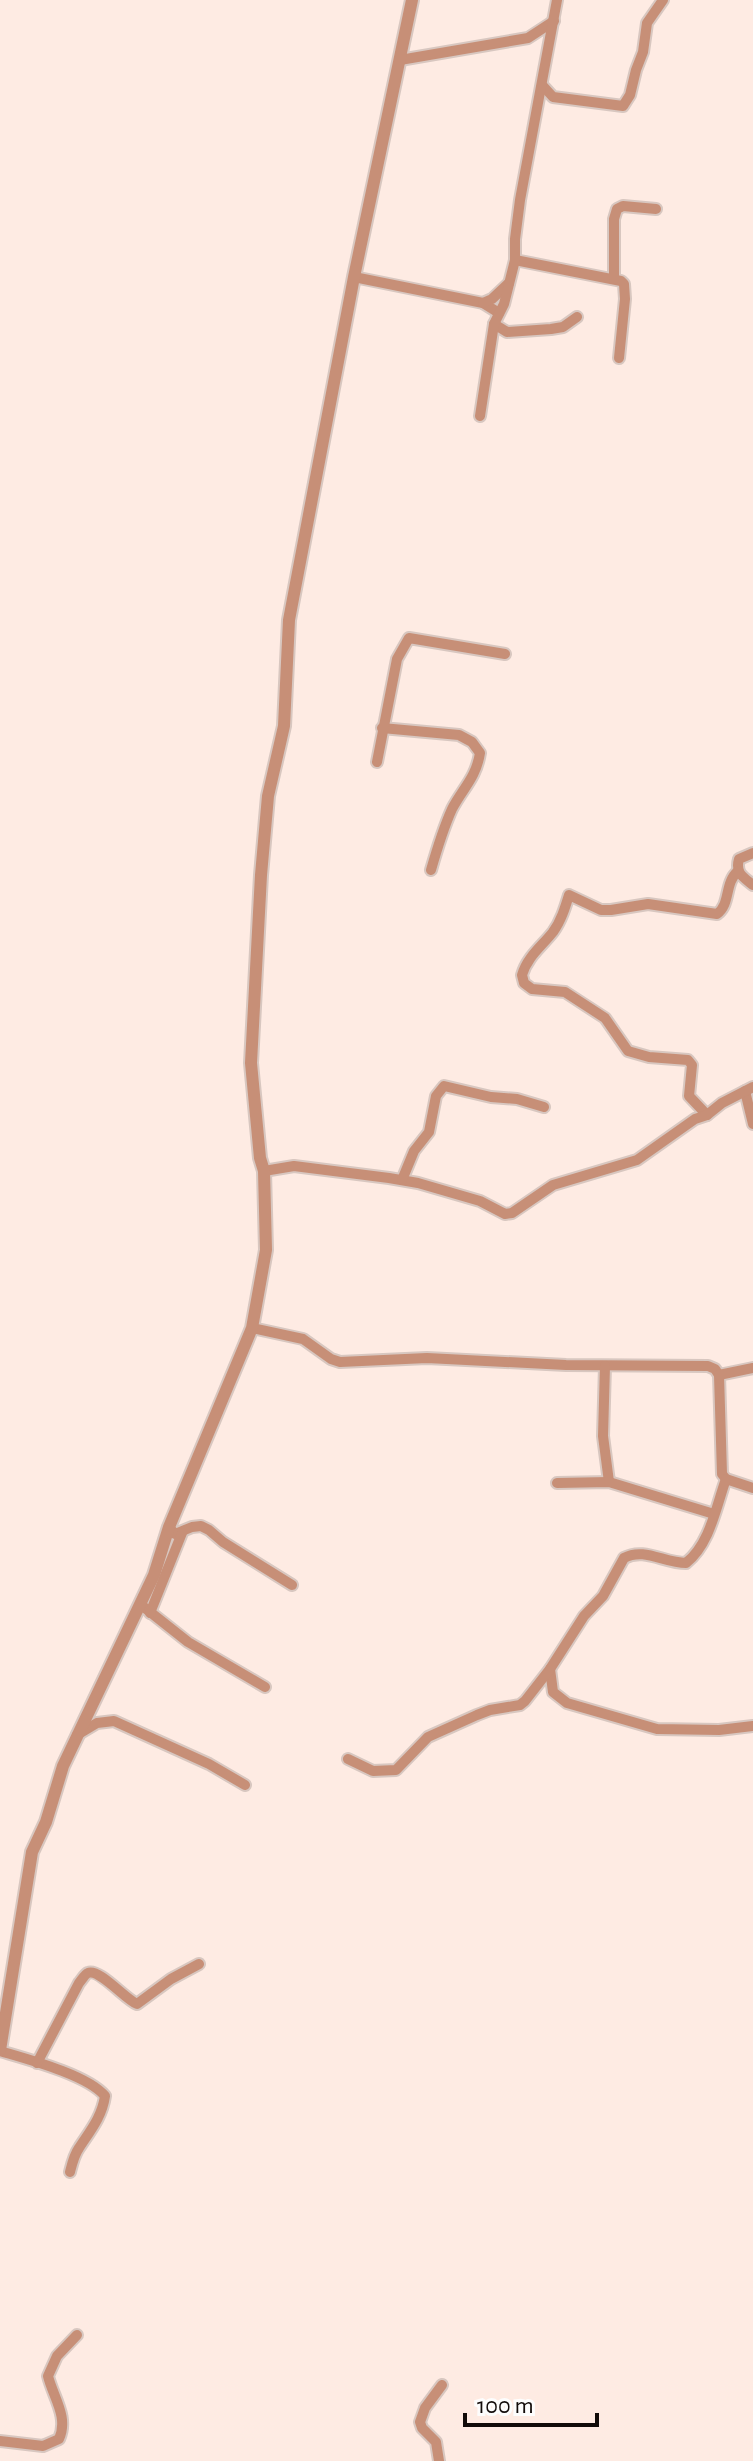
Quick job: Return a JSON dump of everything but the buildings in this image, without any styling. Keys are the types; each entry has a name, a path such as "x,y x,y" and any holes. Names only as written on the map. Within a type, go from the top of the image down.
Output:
{"street":[{"path":"70,2172 77,2150 92,2130 105,2096 96,2088 0,2050 32,1852 77,1735 145,1608 154,1575 175,1530 252,1328 266,1250 264,1171 251,1063 261,875 268,796 284,726 289,620 354,277 412,0"},
{"path":"480,416 497,319 515,260 520,200 557,0"},
{"path":"543,86 553,97 618,107 627,103 643,52 647,23 663,0"},
{"path":"400,60 528,38 554,21"},
{"path":"528,38 547,50"},
{"path":"539,108 553,97"},
{"path":"614,279 614,219 617,209 623,206 656,209"},
{"path":"515,260 614,279 624,284 619,358"},
{"path":"354,277 483,303 509,283"},
{"path":"483,303 507,332 563,327 577,317"},
{"path":"377,762 397,659 409,638 505,654"},
{"path":"382,728 459,735 472,742 480,753 471,782 453,807 442,833 431,870"},
{"path":"707,1115 689,1096 692,1065 688,1060 649,1057 628,1051 605,1018 565,992 532,989 524,983 522,975 533,954 562,917 569,895 601,910 648,904 717,914 724,906 731,877 738,871 739,859 753,853"},
{"path":"738,871 753,885"},
{"path":"402,1180 414,1151 429,1132 436,1096 444,1086 544,1107"},
{"path":"264,1171 294,1166 402,1180 480,1201 505,1214 512,1213 553,1185 637,1160 695,1119 749,1089 753,1124"},
{"path":"252,1328 303,1339 340,1362 427,1358 605,1366 708,1366 719,1375 721,1468 726,1479 695,1556 686,1563 670,1563 645,1553 630,1554 624,1558 603,1596 584,1616 550,1669 520,1705 490,1710 428,1737 396,1770 373,1771 348,1759"},
{"path":"605,1366 603,1436 609,1482"},
{"path":"719,1375 753,1368"},
{"path":"726,1479 753,1488"},
{"path":"557,1483 609,1482 714,1514"},
{"path":"175,1530 201,1526 292,1585"},
{"path":"145,1608 202,1652 265,1687"},
{"path":"550,1669 553,1692 567,1703 636,1724 675,1730 753,1726"},
{"path":"77,1735 97,1723 114,1721 209,1764 245,1785"},
{"path":"37,2063 86,1973 94,1972 101,1976 129,2001 137,2004 171,1979 199,1964"},
{"path":"0,2441 43,2446 59,2439 64,2429 63,2418 48,2376 57,2356 77,2335"},
{"path":"439,2461 436,2442 420,2422 425,2408 442,2385"}]}
